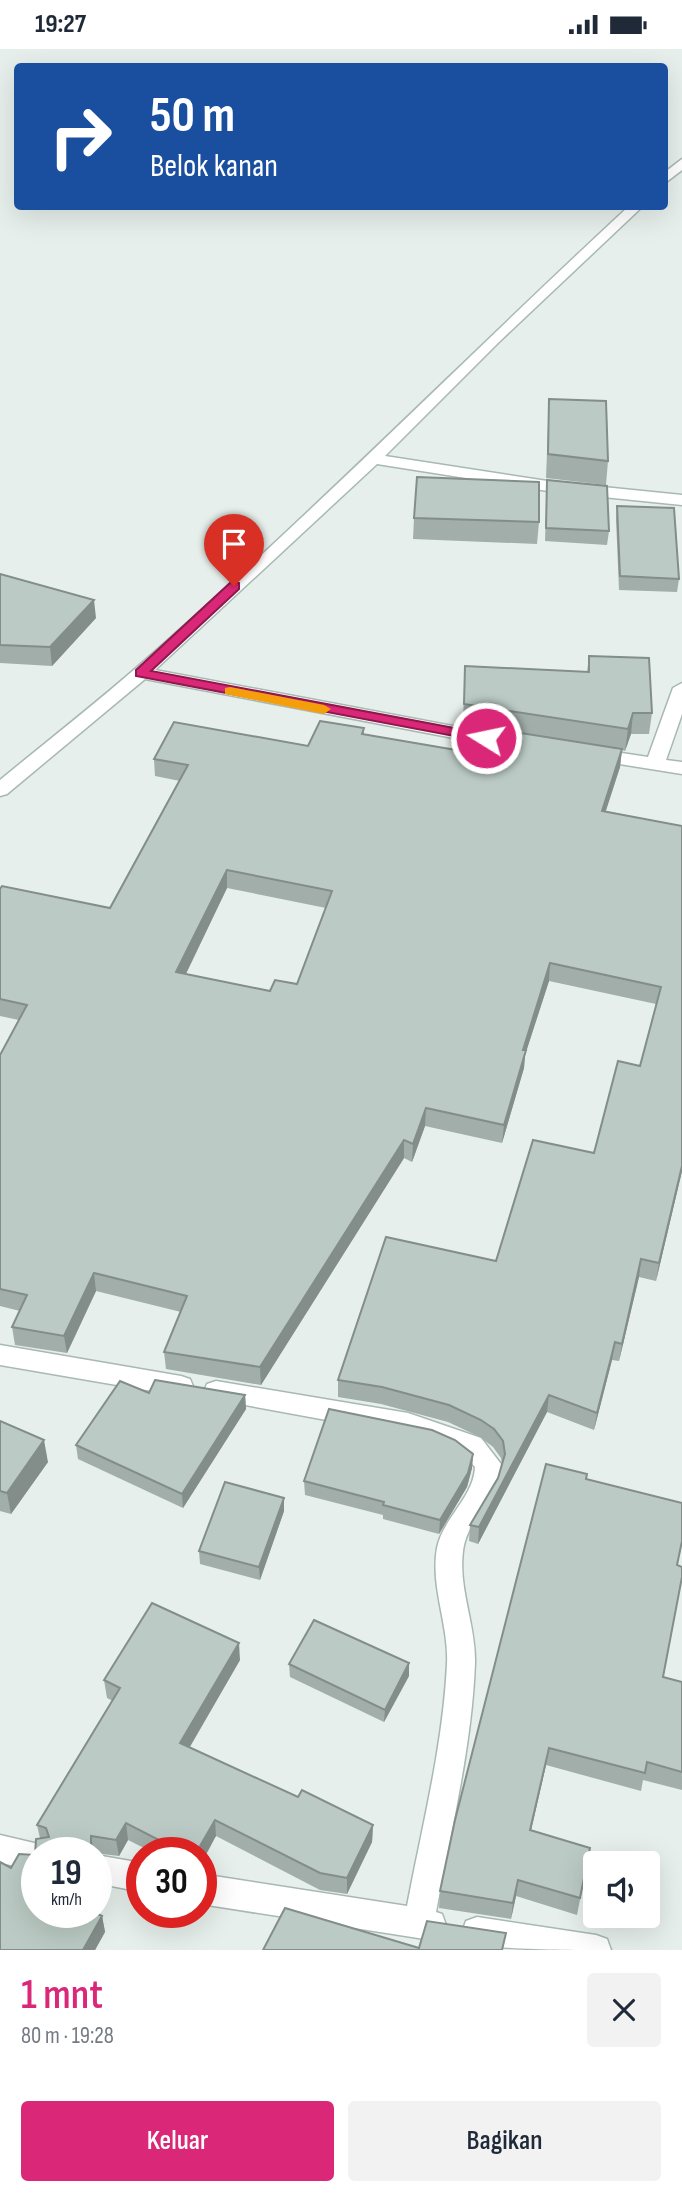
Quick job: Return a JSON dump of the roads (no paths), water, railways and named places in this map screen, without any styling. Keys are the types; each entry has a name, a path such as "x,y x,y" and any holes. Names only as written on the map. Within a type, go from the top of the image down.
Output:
{"street":[{"path":"668,176 682,163"},
{"path":"0,790 141,673 373,459 494,339 632,210"},
{"path":"373,459 554,487 680,495"},
{"path":"141,673 371,718 512,742"},
{"path":"655,764 682,688"},
{"path":"577,752 682,768"},
{"path":"0,1355 381,1418 432,1431 472,1446 488,1464 489,1478 453,1535 449,1589 462,1662 419,1923"},
{"path":"0,1849 21,1853"},
{"path":"217,1891 597,1950"}]}
